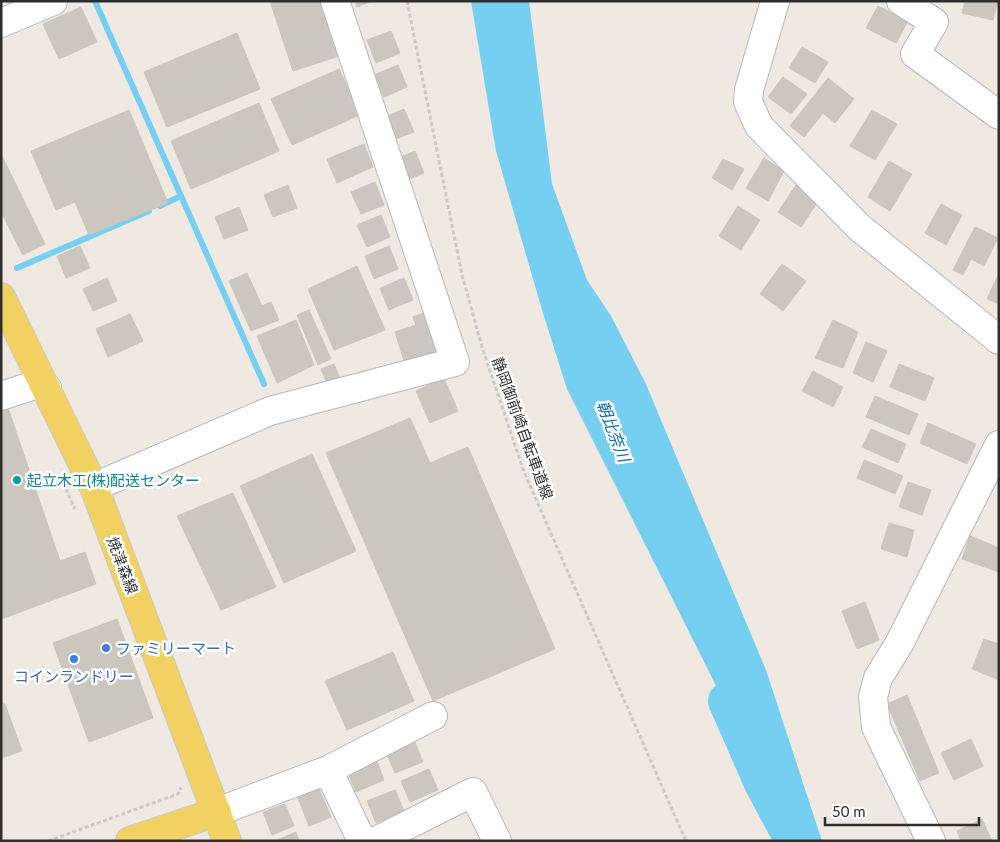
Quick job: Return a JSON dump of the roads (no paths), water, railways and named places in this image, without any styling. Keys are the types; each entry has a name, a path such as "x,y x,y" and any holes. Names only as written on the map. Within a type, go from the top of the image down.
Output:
{"main road":[{"name":"焼津森線","path":"1,297 94,487 227,841"},
{"path":"130,841 217,812"}],"street":[{"path":"1,23 53,1"},
{"path":"94,487 270,411 454,362 334,1"},
{"path":"775,1 749,90 748,102 759,126 860,228 999,340"},
{"path":"901,1 934,22 915,54 999,115"},
{"path":"1,396 35,385 47,388"},
{"path":"931,841 876,727 874,697 878,678 899,644 999,445"},
{"path":"217,812 328,770 433,716"},
{"path":"328,770 362,841"},
{"path":"376,841 473,792 497,841"}],"water":[{"path":"471,1 529,1 552,184 587,280 611,316 645,382 766,670 821,841 792,841 790,833 567,389 496,151"}],"waterway":[{"path":"95,1 264,384"},
{"path":"160,206 181,196"},
{"path":"17,268 149,211"},
{"name":"朝比奈川","path":"727,701 763,783 794,841"}],"place":[{"name":"起立木工(株)配送センター","path":"17,480"},
{"name":"ファミリーマート","path":"106,648"},
{"name":"コインランドリー","path":"74,659"}]}
